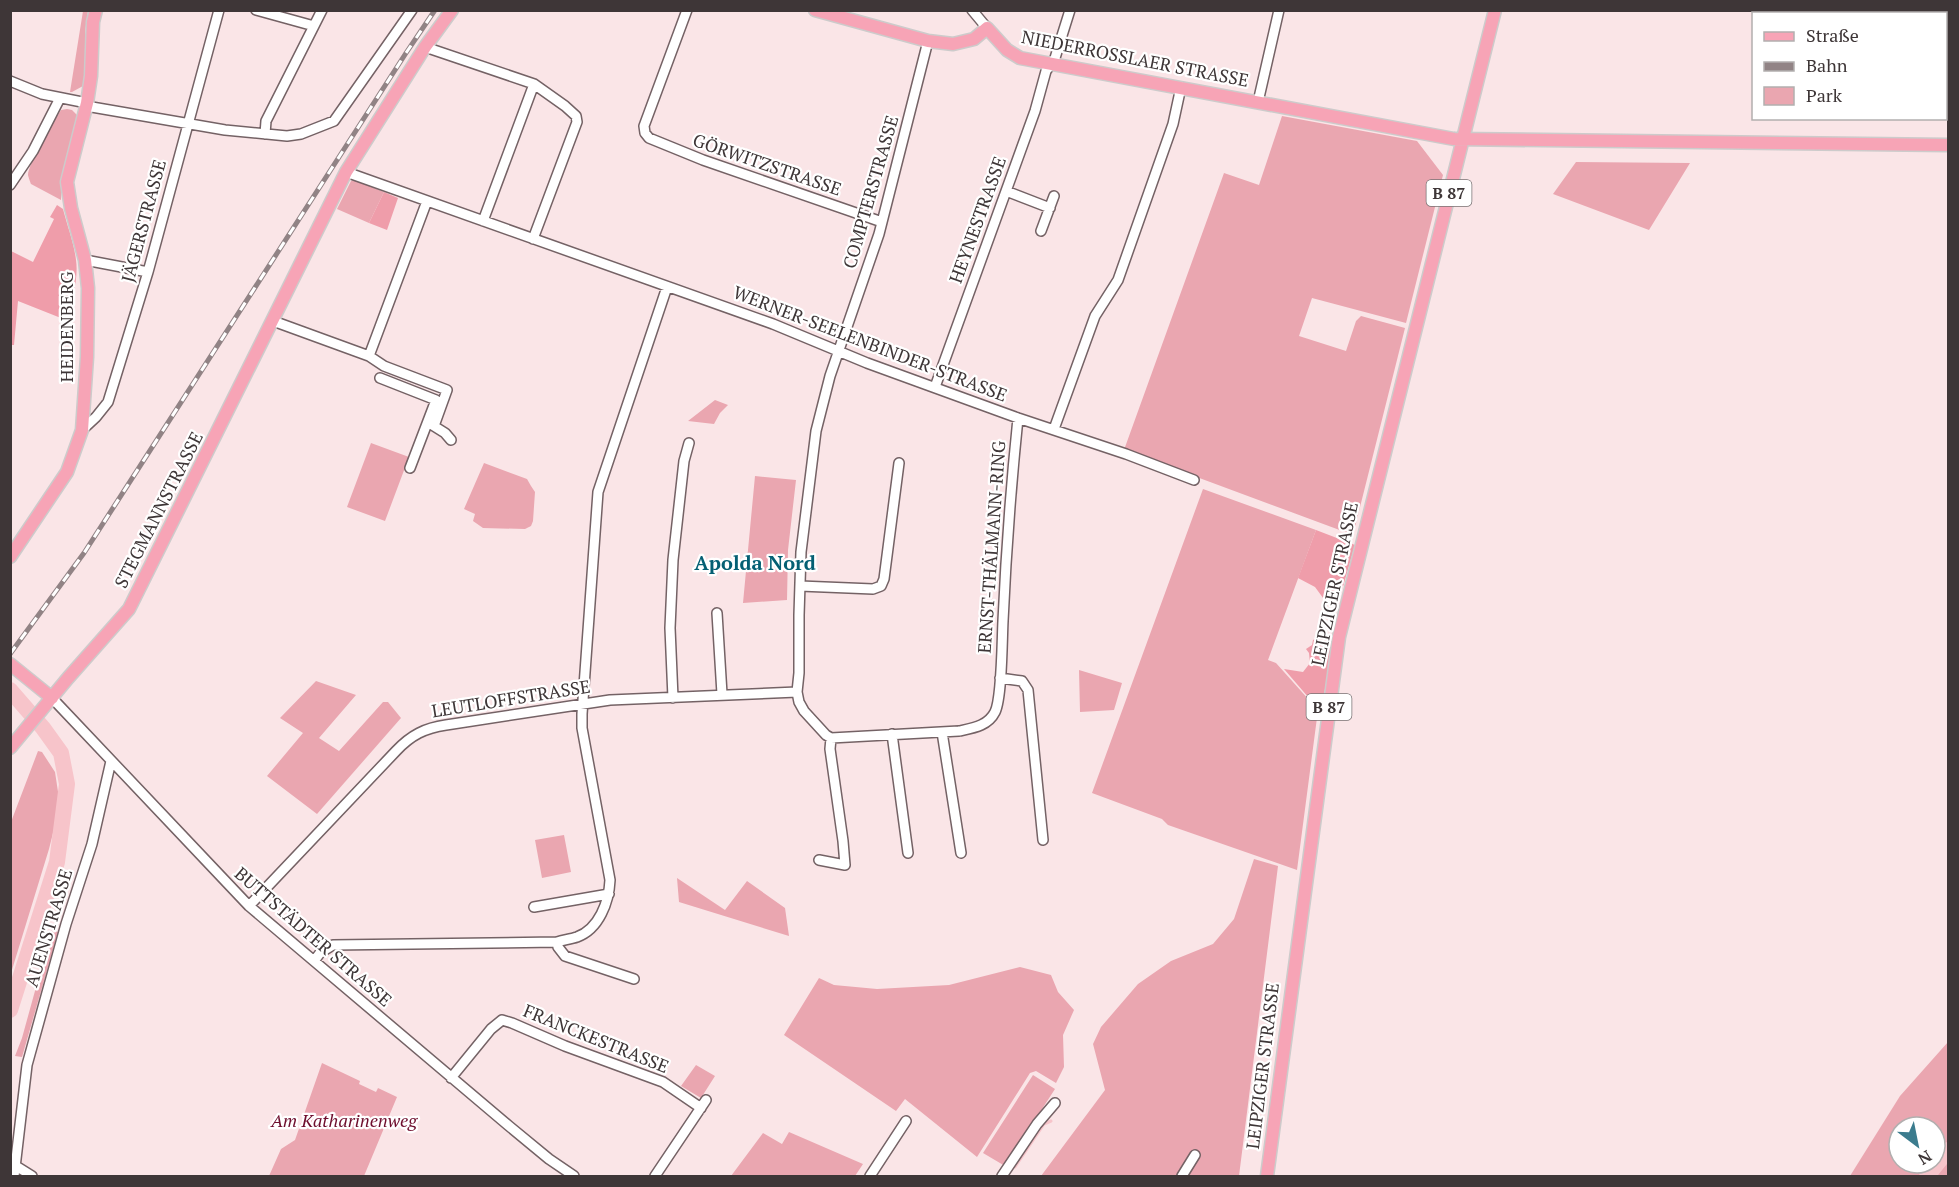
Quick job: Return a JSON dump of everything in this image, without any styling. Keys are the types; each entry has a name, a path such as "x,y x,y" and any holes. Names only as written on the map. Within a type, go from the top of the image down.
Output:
{"main road":[{"name":"HEIDENBERG","path":"10,557 67,472 82,430 87,357 88,288 85,260 71,208 67,182 87,104 91,76 93,22 96,10"},
{"name":"STEGMANNSTRASSE","path":"10,748 129,609 345,172 425,47 452,10"},
{"path":"815,10 928,40 959,44 974,39 987,28"},
{"name":"LEIPZIGER STRASSE","path":"1267,1176 1339,637 1495,10"},
{"name":"NIEDERROSSLAER STRASSE","path":"987,28 1012,55 1462,140 1948,145"},
{"path":"10,664 52,698"}],"street":[{"name":"JÄGERSTRASSE","path":"82,430 108,402 148,272 219,10"},
{"path":"256,10 314,26"},
{"path":"265,134 266,121 322,10"},
{"path":"10,81 42,94 188,124 287,136 301,134 334,121 412,10"},
{"name":"GÖRWITZSTRASSE","path":"687,10 644,126 649,138 882,222"},
{"path":"972,10 987,28"},
{"name":"HEYNESTRASSE","path":"935,387 1035,111 1046,71 1055,58 1070,10"},
{"path":"1258,102 1279,10"},
{"name":"COMPTERSTRASSE","path":"839,351 879,234 928,40"},
{"path":"425,47 534,84 576,116 578,122 533,239"},
{"path":"483,221 534,84"},
{"path":"1054,429 1095,316 1118,280 1169,135 1181,87"},
{"path":"10,185 33,151 60,98"},
{"name":"WERNER-SEELENBINDER-STRASSE","path":"345,172 773,324 1018,418 1194,480"},
{"path":"1006,191 1050,208"},
{"path":"1041,231 1054,196"},
{"path":"369,357 427,201"},
{"path":"85,260 148,272"},
{"path":"314,961 320,953 333,945 557,942 578,937 590,929 603,910 609,894 610,880 582,728 598,492 668,287"},
{"path":"273,321 369,357 384,366 447,390 410,468"},
{"path":"819,860 845,866 830,749 831,738 804,711 797,692 800,673 800,586 803,532 816,431 822,402 839,351"},
{"path":"380,378 436,400 430,424"},
{"name":"ERNST-THÄLMANN-RING","path":"831,738 975,728 985,723 996,711 1000,678 1007,521 1018,418"},
{"path":"430,424 451,440"},
{"path":"673,698 670,628 673,560 684,461 689,443"},
{"path":"800,586 873,589 881,586 884,579 899,463"},
{"path":"717,613 722,694"},
{"name":"ERNST-THÄLMANN-RING","path":"1000,678 1022,681 1028,690 1043,840"},
{"name":"LEUTLOFFSTRASSE","path":"249,906 402,745 420,731 610,700 797,692"},
{"name":"BUTTSTÄDTER STRASSE","path":"52,698 249,906 549,1160 574,1176"},
{"path":"942,732 961,853"},
{"path":"892,734 908,853"},
{"name":"AUENSTRASSE","path":"15,1171 27,1065 66,924 92,844 111,760"},
{"path":"534,907 609,894"},
{"path":"557,942 565,956 634,979"},
{"name":"FRANCKESTRASSE","path":"452,1078 491,1029 501,1020 663,1082 704,1104 655,1176"},
{"path":"1002,1176 1037,1124 1055,1103"},
{"path":"870,1176 906,1121"},
{"path":"1182,1176 1195,1155"},
{"path":"15,1171 32,1176"}],"green space":[{"path":"83,11 88,11 85,32 87,67 85,81 83,86 70,92"},
{"path":"67,109 77,115 62,177 61,200 31,184 28,175 37,152 53,123 61,110"},
{"path":"1282,116 1417,141 1443,175 1406,323 1312,298 1299,336 1346,351 1356,321 1361,316 1405,328 1353,535 1124,450 1224,173 1259,185"},
{"path":"1576,162 1690,163 1649,230 1553,194"},
{"path":"354,180 384,192 369,223 337,209 351,181"},
{"path":"715,400 728,405 714,424 688,421"},
{"path":"371,443 409,457 385,521 347,507"},
{"path":"484,463 527,479 535,492 531,526 525,529 483,528 473,521 475,514 464,509"},
{"path":"755,476 796,480 788,550 787,600 743,603"},
{"path":"1203,489 1316,530 1268,660 1276,663 1318,710 1297,870 1168,825 1162,819 1092,793"},
{"path":"1079,670 1122,683 1114,710 1080,712"},
{"path":"316,681 356,695 319,738 339,751 383,702 388,702 401,718 317,814 267,776 303,733 280,718"},
{"path":"38,751 42,752 55,772 60,805 11,973 11,822"},
{"path":"564,835 571,872 542,878 535,840"},
{"path":"1254,859 1278,866 1239,1176 1041,1176 1105,1090 1093,1044 1101,1027 1138,984 1171,961 1213,944 1234,919"},
{"path":"677,878 725,910 747,881 785,908 789,936 679,902"},
{"path":"52,930 58,932 22,1057 15,1056 46,951 49,951 52,942 49,940"},
{"path":"1020,967 1051,975 1058,992 1074,1010 1063,1035 1064,1067 1056,1083 1036,1071 1030,1073 977,1157 905,1099 896,1111 784,1035 819,978 834,985 877,989 949,985"},
{"path":"1948,1042 1947,1143 1947,1115 1888,1115 1900,1096"},
{"name":"Am Katharinenweg","path":"322,1063 360,1081 359,1084 376,1092 378,1088 397,1097 364,1176 269,1176 281,1149 295,1140"},
{"path":"696,1065 715,1076 701,1098 681,1086"},
{"path":"1033,1075 1055,1089 1005,1166 983,1153"},
{"path":"1887,1117 1887,1175 1924,1175 1923,1176 1850,1176"},
{"path":"789,1132 863,1164 855,1176 731,1176 763,1133 782,1144"},
{"path":"1947,1148 1948,1176 1927,1176 1947,1175"}],"shaded area":[{"path":"384,192 398,198 387,230 369,223"},
{"path":"57,205 63,209 76,260 71,322 18,301 14,345 11,345 11,251 33,262 54,219 50,217"},
{"path":"1316,530 1355,545 1338,604 1330,605 1315,587 1298,578"},
{"path":"1319,637 1333,643 1321,712 1284,669 1303,672 1310,663 1306,649 1312,645 1313,640"}],"waterway":[{"path":"10,690 61,753 67,784 57,862 10,1010"},
{"path":"1015,1167 1044,1124 1051,1121"},
{"path":"1927,1176 1948,1150"}],"railway":[{"path":"10,654 84,553 435,10"}],"district":[{"name":"Apolda Nord","path":"755,563"}]}
